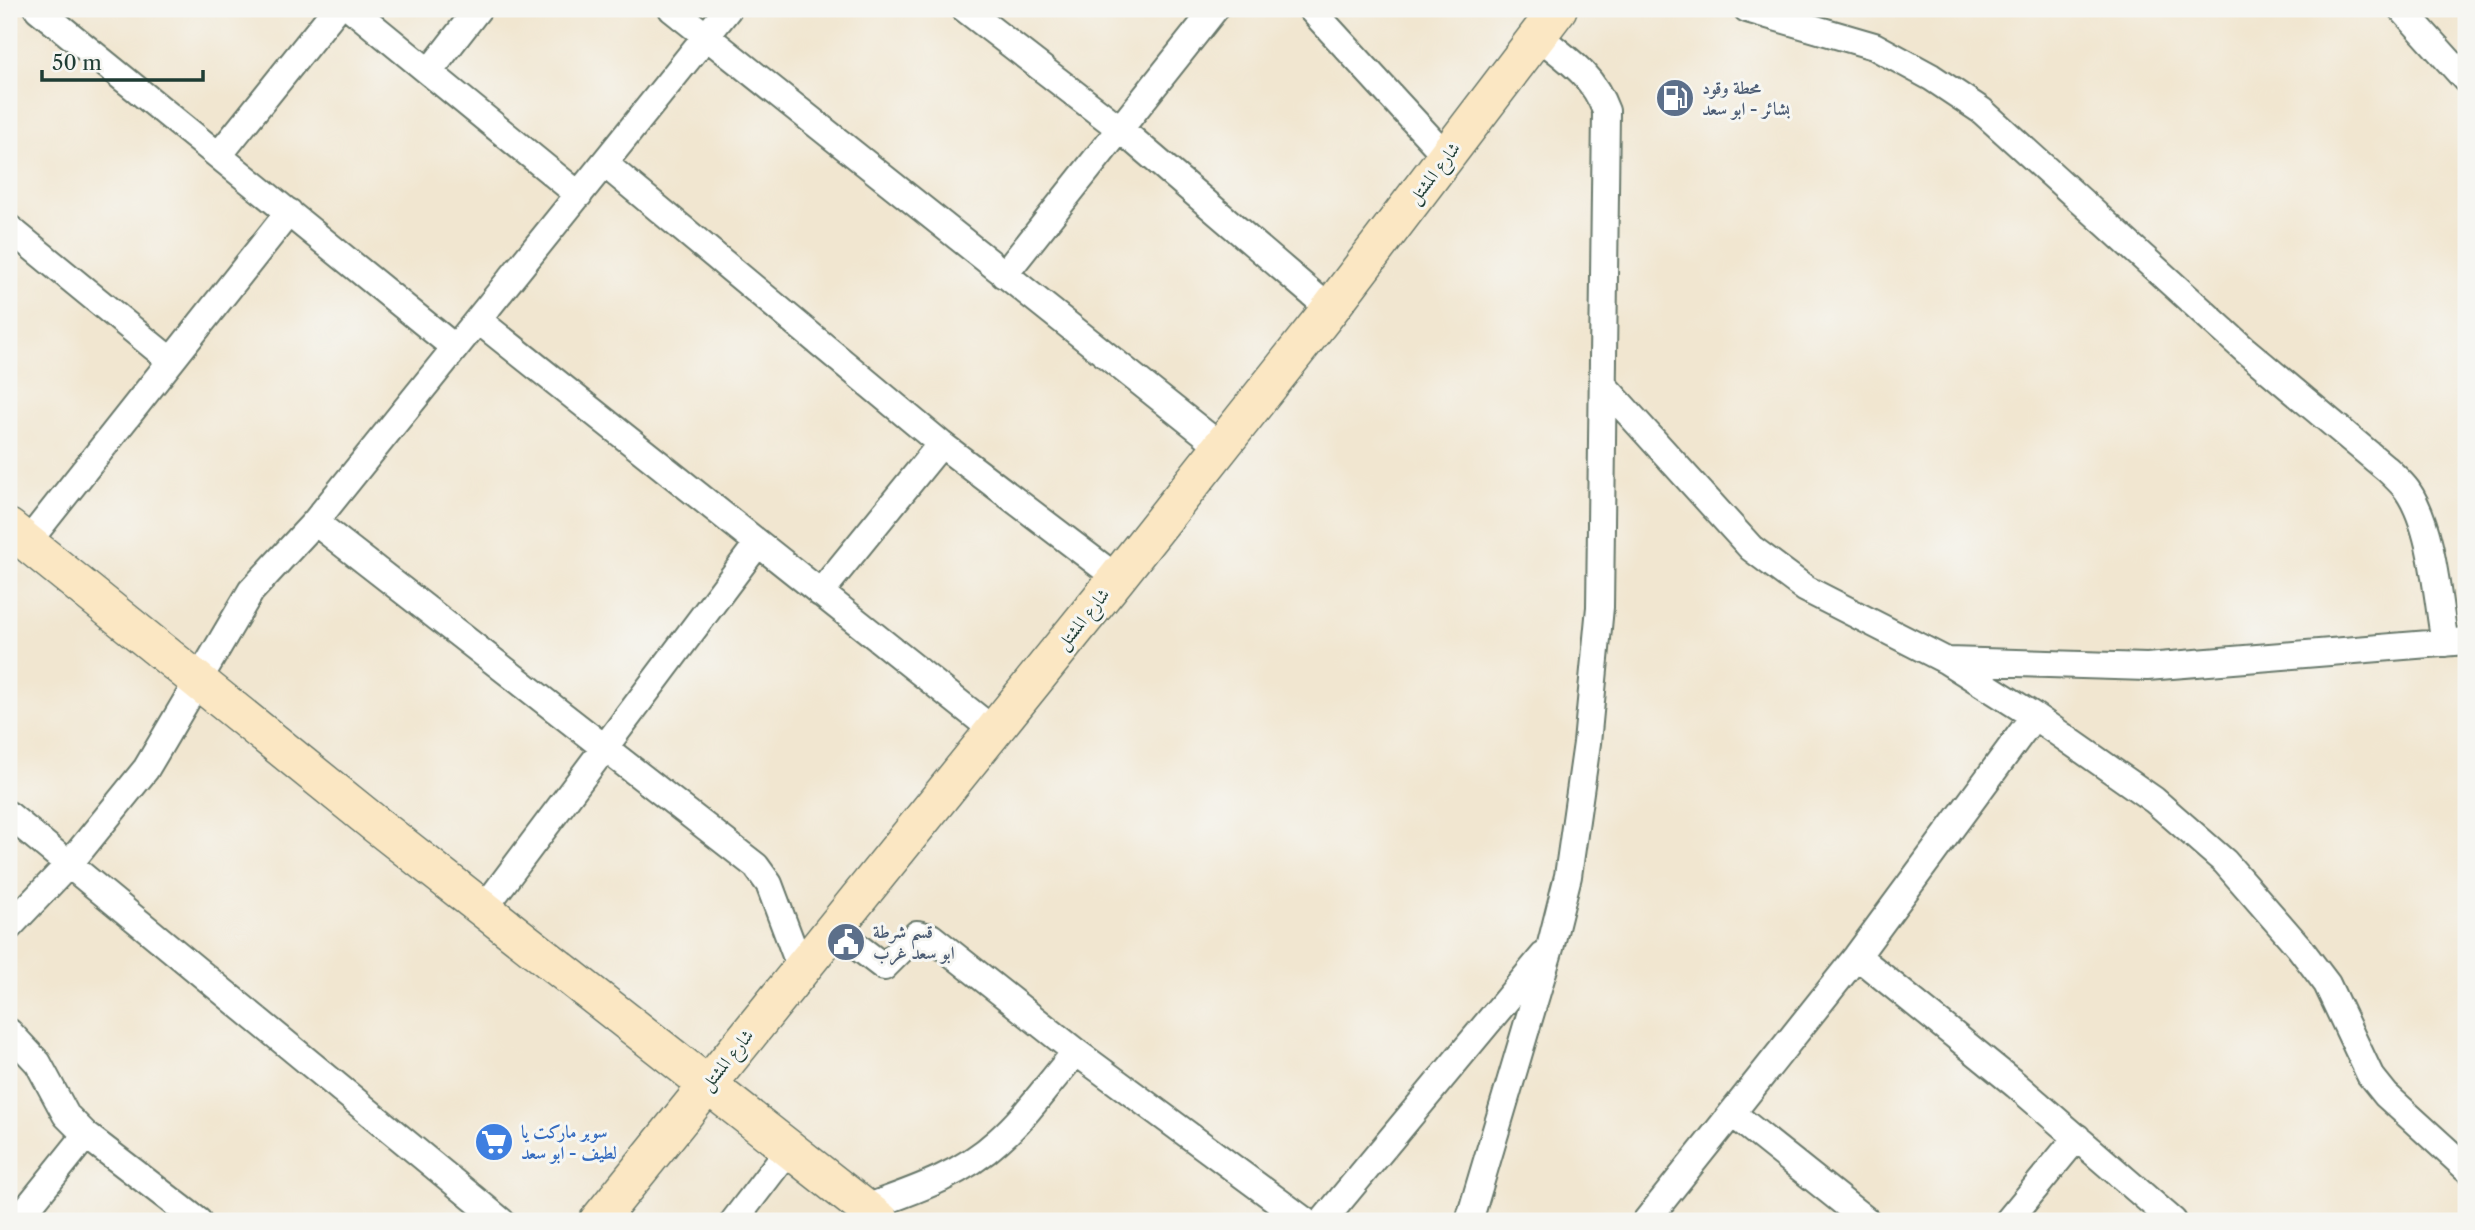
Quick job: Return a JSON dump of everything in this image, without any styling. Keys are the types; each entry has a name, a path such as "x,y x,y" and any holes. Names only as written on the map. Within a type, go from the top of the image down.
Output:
{"street":[{"path":"38,9 455,348"},
{"path":"219,155 336,9"},
{"path":"352,9 579,195"},
{"path":"429,72 478,9"},
{"path":"672,9 1219,445"},
{"path":"9,927 70,863 146,769 251,591 315,522 728,9"},
{"path":"965,9 1119,128 1329,309"},
{"path":"1004,275 1215,9"},
{"path":"1311,9 1447,157"},
{"path":"1747,9 1874,46 1931,77 1982,111 2245,350 2388,470 2407,490 2418,513 2456,642 2147,667 1947,661"},
{"path":"2402,9 2466,80"},
{"path":"1469,1221 1550,948 1568,876 1590,716 1600,607 1605,387 1606,111 1600,92 1548,23"},
{"name":"شارع المشتل","path":"598,1221 1116,578 1329,309 1548,23"},
{"path":"605,164 942,444 1116,578"},
{"path":"289,212 171,361 18,536 374,822 873,1215 975,1159 999,1141 1076,1052"},
{"path":"9,228 171,361"},
{"path":"478,320 993,730"},
{"path":"1605,387 1751,548 1806,589 1947,661 2034,716 2154,800 2225,862 2300,947 2327,984 2370,1075 2386,1095 2466,1168"},
{"path":"820,593 942,444"},
{"path":"315,522 756,866 769,884 801,969"},
{"path":"485,907 758,543"},
{"path":"1647,1221 1857,956 2034,716"},
{"path":"9,815 501,1221"},
{"path":"833,928 884,967 918,933 925,933 1076,1052 1305,1221"},
{"path":"1323,1221 1550,948"},
{"path":"1857,956 2173,1221"},
{"path":"9,1032 27,1048 38,1063 57,1102 86,1135 198,1221"},
{"path":"1733,1114 1867,1221"},
{"path":"17,1221 86,1135"},
{"path":"2008,1221 2077,1138"},
{"path":"734,1221 789,1149"}],"place":[{"name":"محطة وقود بشائر - ابو سعد","path":"1675,98"},
{"name":"قسم شرطة ابو سعد غرب","path":"846,942"},
{"name":"سوبر ماركت يا لطيف - ابو سعد","path":"494,1142"}]}
